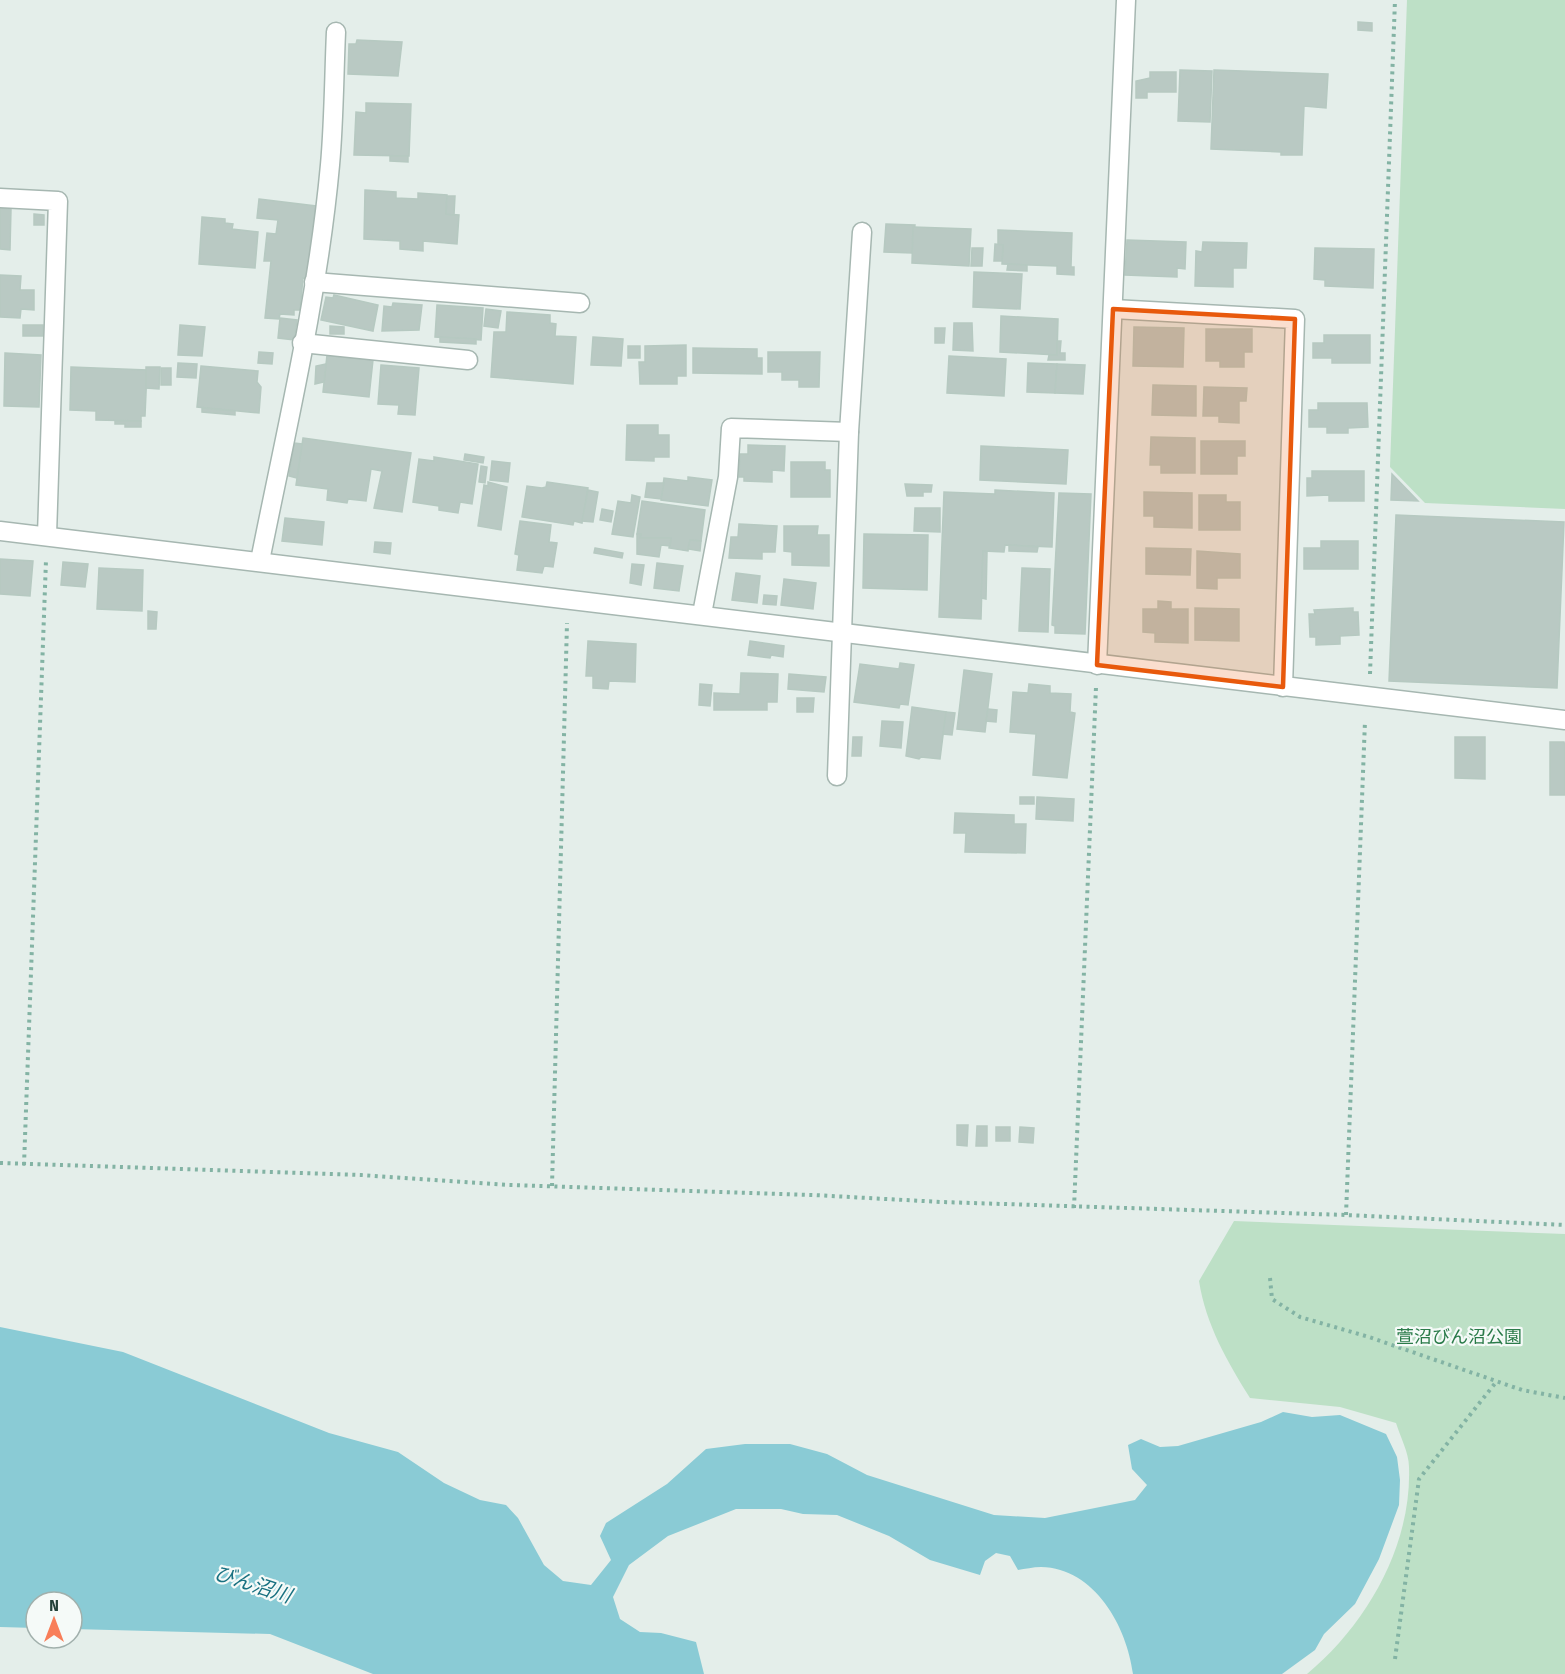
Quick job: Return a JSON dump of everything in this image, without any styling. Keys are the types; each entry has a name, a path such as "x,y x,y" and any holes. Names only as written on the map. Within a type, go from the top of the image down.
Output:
{"street":[{"path":"1097,665 1126,0"},
{"path":"260,561 314,282 330,163 336,32"},
{"path":"0,198 58,201 47,535"},
{"path":"837,776 849,432 862,232"},
{"path":"314,282 580,303"},
{"path":"1113,309 1295,319 1282,687"},
{"path":"303,343 468,360"},
{"path":"702,614 728,477 731,428 849,432"},
{"path":"0,531 1565,720"}],"path":[{"path":"1346,1215 1395,0"},
{"path":"24,1165 47,535"},
{"path":"552,1186 568,598"},
{"path":"1074,1208 1097,665"},
{"path":"0,1163 361,1175 552,1186 813,1195 1074,1208 1346,1215 1565,1226"},
{"path":"1270,1278 1272,1299 1300,1317 1522,1390 1565,1398"},
{"path":"1395,1659 1419,1479 1497,1381"}],"highlighted area":[{"path":"1113,309 1295,319 1283,687 1097,665"}],"green space":[{"path":"1407,0 1565,0 1565,509 1425,503 1390,467"},
{"name":"萱沼びん沼公園","path":"1234,1221 1565,1234 1565,1674 1307,1674 1348,1632 1366,1608 1381,1582 1394,1554 1403,1526 1408,1497 1409,1462 1396,1423 1340,1407 1250,1398 1212,1328 1199,1281"}],"water":[{"name":"びん沼川","path":"0,1327 123,1352 329,1433 398,1452 444,1483 480,1500 506,1505 518,1518 544,1565 563,1581 591,1585 611,1560 600,1536 606,1523 667,1484 706,1449 745,1444 790,1444 827,1454 867,1475 994,1515 1045,1518 1135,1500 1147,1485 1132,1469 1128,1445 1141,1439 1160,1447 1178,1446 1261,1422 1283,1412 1312,1417 1340,1415 1386,1434 1397,1457 1400,1480 1399,1505 1379,1559 1355,1604 1324,1634 1315,1650 1282,1674 1133,1674 1124,1638 1105,1603 1077,1578 1060,1570 1041,1567 1018,1570 1010,1556 996,1553 985,1561 980,1575 930,1560 889,1536 837,1515 803,1514 781,1509 736,1509 668,1536 629,1565 613,1597 620,1619 640,1632 661,1633 696,1642 704,1674 373,1674 270,1634 84,1629 84,1590 24,1590 24,1628 0,1627"}],"building":[{"path":"1358,22 1372,23 1372,31 1358,30"},
{"path":"357,40 402,42 398,76 348,74 349,44 356,44"},
{"path":"1180,70 1212,71 1210,122 1178,121"},
{"path":"1214,70 1328,74 1326,108 1304,106 1302,155 1211,149"},
{"path":"1150,72 1176,72 1176,92 1147,92 1147,98 1136,98 1136,81 1150,78"},
{"path":"366,103 411,104 409,156 354,155 356,112 366,113"},
{"path":"390,156 408,156 408,162 390,161"},
{"path":"365,190 396,192 396,198 418,199 418,193 447,195 446,214 459,215 457,244 423,241 423,251 400,249 400,241 364,239"},
{"path":"447,196 455,196 454,215 446,214"},
{"path":"259,199 316,206 308,279 303,278 300,310 294,310 294,315 280,314 279,319 265,318 271,261 264,261 267,233 276,234 278,220 257,218"},
{"path":"0,208 11,209 10,250 0,249"},
{"path":"34,214 44,215 44,225 34,225"},
{"path":"202,217 225,219 225,223 233,224 232,229 258,232 255,268 199,264"},
{"path":"886,224 915,225 912,253 884,252"},
{"path":"913,227 971,229 969,266 912,263"},
{"path":"998,230 1072,233 1071,267 1074,267 1074,275 1057,274 1057,266 1002,264 1003,245 998,245"},
{"path":"1127,240 1186,242 1185,269 1177,268 1177,277 1125,275"},
{"path":"1203,242 1247,243 1246,268 1233,268 1233,287 1195,286 1196,251 1202,252"},
{"path":"995,244 1003,245 1002,261 994,261"},
{"path":"972,248 983,248 982,266 971,266"},
{"path":"1315,248 1374,249 1373,288 1325,286 1325,280 1314,279"},
{"path":"1008,264 1027,265 1027,271 1007,270"},
{"path":"974,272 1022,274 1020,309 973,307"},
{"path":"0,275 21,276 20,290 34,290 34,310 21,309 20,318 0,317"},
{"path":"334,295 378,305 373,331 321,320 326,297 333,298"},
{"path":"393,303 422,305 419,330 382,331 384,306 392,307"},
{"path":"437,305 483,308 481,340 435,337"},
{"path":"486,309 501,311 498,328 484,326"},
{"path":"507,312 550,315 550,323 556,324 555,336 576,337 573,384 491,377 494,332 506,332"},
{"path":"1001,316 1058,319 1057,355 1000,352"},
{"path":"280,318 297,320 294,340 278,338"},
{"path":"954,323 972,323 973,351 953,350"},
{"path":"23,325 43,325 43,336 23,336"},
{"path":"180,325 205,327 202,356 178,355"},
{"path":"330,326 344,327 344,334 330,334"},
{"path":"1134,327 1184,328 1183,367 1133,366"},
{"path":"935,328 945,328 944,343 935,343"},
{"path":"1206,329 1252,329 1252,352 1244,352 1244,367 1220,367 1220,361 1206,361"},
{"path":"1324,335 1370,335 1370,363 1332,363 1332,358 1313,358 1313,343 1324,343"},
{"path":"440,337 476,339 476,344 440,342"},
{"path":"593,337 623,339 621,366 591,365"},
{"path":"1057,341 1061,341 1060,353 1065,353 1065,360 1048,360 1049,355 1057,355"},
{"path":"686,345 686,376 677,376 677,384 640,384 639,362 645,362 645,346"},
{"path":"628,346 640,346 640,358 628,358"},
{"path":"693,348 757,349 757,358 762,358 762,374 693,373"},
{"path":"259,352 273,353 272,364 258,363"},
{"path":"768,352 820,352 819,387 799,387 799,380 782,380 782,372 768,372"},
{"path":"5,353 41,355 39,407 4,406"},
{"path":"327,355 373,360 369,397 323,392"},
{"path":"949,356 1006,359 1004,396 947,393"},
{"path":"178,363 197,364 196,378 177,377"},
{"path":"1028,363 1057,364 1055,393 1027,392"},
{"path":"326,364 324,382 315,384 316,366"},
{"path":"1057,364 1085,365 1083,394 1055,393"},
{"path":"381,365 419,368 415,415 398,414 399,405 378,404"},
{"path":"201,366 258,371 257,382 261,387 259,413 197,407"},
{"path":"71,367 147,370 145,416 141,416 141,421 96,420 96,411 70,410"},
{"path":"146,367 160,367 159,389 146,388"},
{"path":"161,368 171,368 171,385 161,385"},
{"path":"1153,385 1196,386 1196,416 1152,415"},
{"path":"1204,387 1247,388 1246,401 1239,401 1239,423 1219,422 1219,416 1203,416"},
{"path":"1318,403 1367,403 1368,427 1348,428 1348,433 1327,433 1327,427 1309,427 1309,410 1318,410"},
{"path":"202,408 235,411 235,415 202,412"},
{"path":"115,421 141,421 141,427 125,427 125,424 115,424"},
{"path":"627,425 658,425 658,435 669,435 669,457 654,457 654,461 626,460"},
{"path":"1151,437 1195,438 1195,473 1161,473 1161,465 1150,465"},
{"path":"303,438 411,453 402,512 374,508 382,471 371,469 366,501 348,499 347,503 327,500 328,489 296,485"},
{"path":"1201,441 1245,441 1245,456 1237,456 1237,474 1201,474"},
{"path":"294,443 302,444 297,478 289,476"},
{"path":"748,445 785,446 784,471 772,470 772,482 744,481 744,477 739,477 740,454 748,454"},
{"path":"981,446 1068,450 1066,484 980,480"},
{"path":"465,454 484,457 483,463 464,460"},
{"path":"434,457 478,464 472,504 460,502 458,513 439,510 439,506 413,502 419,459 434,461"},
{"path":"492,461 510,463 508,482 490,480"},
{"path":"791,462 825,462 825,470 830,470 830,497 791,497"},
{"path":"481,466 487,467 485,483 479,482"},
{"path":"1312,471 1364,471 1364,501 1329,501 1329,495 1307,496 1307,478 1312,478"},
{"path":"1392,474 1418,501 1391,500"},
{"path":"688,477 712,480 708,506 661,500 664,478 688,481"},
{"path":"488,482 507,487 501,530 478,526 484,485 488,486"},
{"path":"547,482 588,488 582,523 574,521 573,525 522,517 527,486 542,488 546,487"},
{"path":"647,483 664,483 661,499 645,497"},
{"path":"905,484 932,485 931,492 923,492 923,496 907,496"},
{"path":"588,490 598,492 593,522 582,521"},
{"path":"995,490 1054,493 1052,547 1005,545 1004,552 983,551 981,619 939,617 944,492 995,494"},
{"path":"1144,492 1192,493 1192,528 1154,527 1154,516 1144,516"},
{"path":"1059,493 1091,494 1085,634 1055,633 1055,626 1052,625"},
{"path":"632,495 640,497 633,537 612,534 618,501 631,503"},
{"path":"1199,495 1226,495 1226,502 1240,502 1240,530 1199,530"},
{"path":"642,501 705,510 701,541 690,540 688,551 669,548 671,538 640,538 641,534 637,534"},
{"path":"915,508 940,508 940,532 914,531"},
{"path":"602,509 613,511 611,522 600,520"},
{"path":"1396,515 1564,522 1557,688 1389,681"},
{"path":"285,518 324,522 322,545 282,541"},
{"path":"520,521 551,525 549,542 557,543 553,567 544,566 542,573 517,570 519,555 515,554"},
{"path":"739,524 777,526 775,552 762,552 762,559 729,558 731,537 738,537"},
{"path":"784,526 818,526 817,535 829,535 829,566 792,565 792,552 784,551"},
{"path":"637,534 641,534 640,538 671,538 670,546 661,545 659,557 637,554"},
{"path":"864,534 928,535 927,590 863,588"},
{"path":"690,540 701,541 700,551 688,549"},
{"path":"1321,541 1358,541 1358,569 1304,569 1304,548 1321,548"},
{"path":"375,542 391,543 390,554 374,552"},
{"path":"1009,545 1038,547 1037,552 1009,551"},
{"path":"595,548 623,553 622,558 594,553"},
{"path":"1146,548 1191,549 1190,575 1146,574"},
{"path":"983,551 987,552 986,599 981,598"},
{"path":"1197,551 1240,554 1240,578 1217,578 1217,589 1197,588"},
{"path":"0,559 33,561 30,596 0,594"},
{"path":"63,562 88,564 85,587 61,585"},
{"path":"657,563 683,566 679,591 654,588"},
{"path":"632,564 644,565 641,585 630,583"},
{"path":"99,568 143,570 142,611 97,609"},
{"path":"1022,568 1050,569 1048,632 1019,631"},
{"path":"736,573 760,576 757,603 732,600"},
{"path":"784,579 816,583 813,609 781,605"},
{"path":"764,595 777,596 776,605 763,604"},
{"path":"1158,601 1171,602 1171,609 1188,609 1188,643 1155,642 1155,633 1143,632 1143,609 1158,609"},
{"path":"1195,608 1239,609 1239,641 1195,640"},
{"path":"1353,608 1353,612 1358,612 1359,635 1340,636 1340,644 1316,645 1316,637 1310,637 1309,614 1315,614 1314,610"},
{"path":"148,611 157,612 156,629 148,629"},
{"path":"588,641 636,644 635,682 609,681 608,689 593,688 593,676 586,676"},
{"path":"750,641 784,646 783,657 748,655"},
{"path":"900,663 914,665 908,705 900,704 899,708 854,702 860,664 899,669"},
{"path":"964,670 992,674 985,732 957,729"},
{"path":"741,673 778,674 777,702 767,702 767,710 714,710 714,693 740,694"},
{"path":"789,674 826,677 824,692 788,689"},
{"path":"700,684 712,685 710,706 699,705"},
{"path":"1029,684 1050,686 1050,693 1071,694 1070,712 1075,713 1067,778 1033,775 1036,734 1010,732 1013,692 1028,693"},
{"path":"797,698 814,698 813,712 797,712"},
{"path":"912,707 946,712 940,759 921,757 919,759 906,756"},
{"path":"988,709 997,710 996,722 986,721"},
{"path":"946,712 955,713 952,735 943,734"},
{"path":"882,721 903,722 901,748 880,746"},
{"path":"853,737 862,737 861,756 852,756"},
{"path":"1455,737 1485,737 1485,779 1455,778"},
{"path":"1550,742 1564,742 1565,795 1550,795"},
{"path":"1020,797 1034,797 1034,804 1020,804"},
{"path":"1037,797 1074,799 1073,821 1036,819"},
{"path":"955,813 1014,815 1014,824 1026,824 1025,853 965,852 966,833 954,833"},
{"path":"957,1125 968,1125 967,1146 957,1145"},
{"path":"977,1126 987,1126 987,1146 976,1146"},
{"path":"996,1127 1010,1127 1010,1141 996,1141"},
{"path":"1020,1127 1034,1128 1033,1143 1019,1142"}]}
